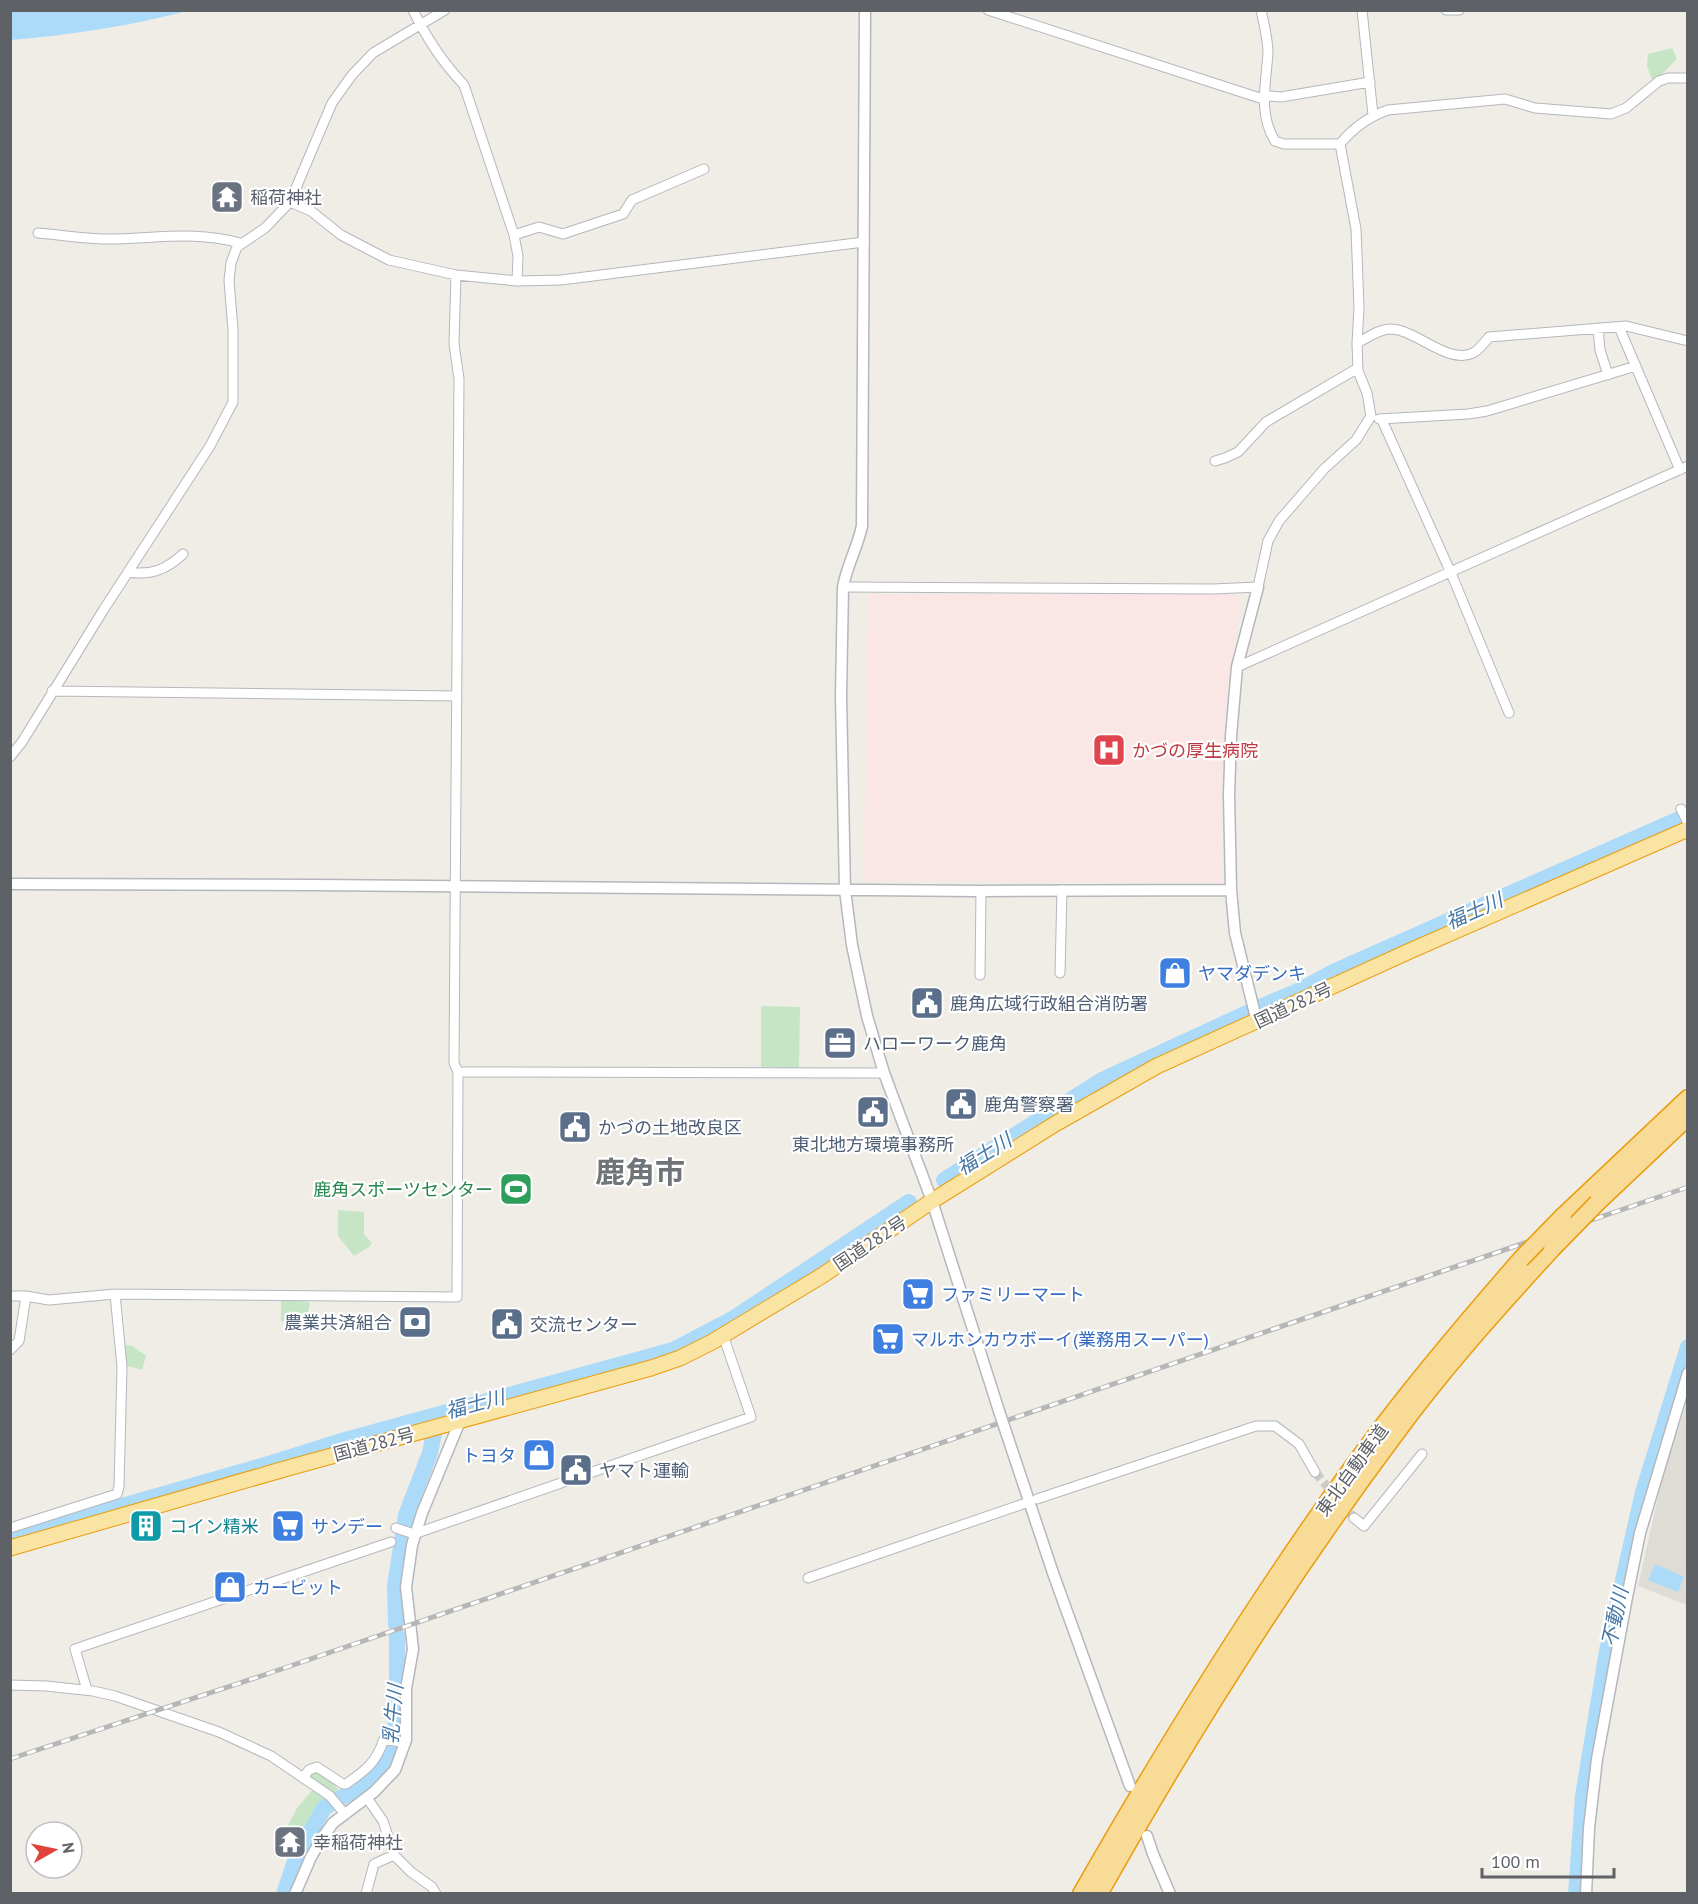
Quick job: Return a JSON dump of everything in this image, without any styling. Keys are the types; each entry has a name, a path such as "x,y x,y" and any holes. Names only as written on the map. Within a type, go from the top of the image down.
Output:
{"highway":[{"name":"国道282号","path":"10,1548 680,1358 823,1275 932,1201 1098,1098 1157,1066 1412,950 1688,829"},
{"name":"東北自動車道","path":"1082,1893 1188,1713 1303,1538 1383,1426 1473,1314 1521,1259 1563,1216 1688,1098"},
{"name":"東北自動車道","path":"1099,1893 1201,1720 1315,1545 1394,1436 1484,1324 1552,1249 1688,1117"}],"street":[{"path":"413,10 419,24 454,75 464,85 514,235 518,256 517,281"},
{"path":"10,757 22,742 52,691 210,446 233,402 233,330 228,280 231,263 240,243 265,228 290,202 332,103 352,75 373,53 445,10"},
{"path":"865,10 862,526 856,552 846,571 843,587 845,890 852,945 867,1016 884,1073 932,1201 1053,1573 1130,1786"},
{"path":"988,10 1263,99 1269,96 1281,97 1370,82"},
{"path":"1262,10 1268,50 1263,99 1270,133 1275,141 1284,144 1340,144"},
{"path":"1362,10 1373,115"},
{"path":"1446,10 1459,10"},
{"path":"1257,1022 1235,933 1231,890 1229,783 1237,668 1268,542 1279,521 1324,469 1356,440 1371,416 1367,393 1358,368 1359,308 1356,229 1340,144 1350,131 1373,115 1399,108 1505,99 1535,108 1611,114 1626,108 1659,81 1668,78 1688,78"},
{"path":"514,235 539,227 562,234 623,214 632,200 704,169"},
{"path":"290,202 311,211 341,235 389,260 456,275 517,281 561,280 864,242"},
{"path":"38,233 114,239 202,235 240,243"},
{"path":"10,1296 49,1300 115,1294 457,1297 458,1072 454,1063 459,379 454,344 456,275"},
{"path":"1357,343 1382,330 1392,329 1422,339 1457,356 1473,353 1489,337 1626,326 1688,341"},
{"path":"1237,668 1684,468 1619,327"},
{"path":"1598,328 1600,350 1608,375"},
{"path":"1371,416 1383,420 1487,411 1636,366"},
{"path":"1215,460 1225,459 1238,452 1266,422 1358,368"},
{"path":"1383,420 1451,573 1509,713"},
{"path":"128,572 144,573 163,569 183,554"},
{"path":"843,587 1213,589 1257,587"},
{"path":"52,691 457,696"},
{"path":"1681,809 1688,823"},
{"path":"10,884 981,891 1231,890"},
{"path":"1060,972 1062,890"},
{"path":"981,891 981,975"},
{"path":"458,1072 884,1073"},
{"path":"10,1528 117,1494 122,1377 115,1294"},
{"path":"10,1350 19,1341 26,1296"},
{"path":"396,1528 412,1533 751,1417 723,1335"},
{"path":"1586,1893 1589,1828 1597,1759 1627,1597 1640,1533 1688,1373"},
{"path":"295,1893 311,1857 333,1823 367,1798 395,1770 405,1743 406,1689 412,1649 406,1587 412,1533 455,1422"},
{"path":"1037,1499 1256,1426 1275,1426 1299,1444 1315,1472"},
{"path":"1354,1518 1364,1526 1422,1454"},
{"path":"808,1578 1023,1503"},
{"path":"87,1690 75,1649 391,1542"},
{"path":"10,1685 19,1683 87,1690 115,1696 219,1732 270,1756 330,1796 344,1813"},
{"path":"303,1778 309,1770 317,1767 346,1784 373,1763 384,1739 405,1743"},
{"path":"367,1798 383,1821 394,1855 436,1893"},
{"path":"1148,1836 1153,1854 1170,1893"},
{"path":"366,1893 374,1864 394,1855"}],"shaded area":[{"path":"867,594 1235,594 1240,607 1223,726 1221,882 864,881"},
{"path":"1687,1402 1687,1605 1638,1586 1663,1475"}],"green space":[{"path":"1672,48 1677,59 1653,83 1647,66 1648,54"},
{"path":"761,1006 800,1007 799,1068 761,1067"},
{"path":"338,1210 364,1212 364,1234 372,1243 354,1256 338,1236"},
{"path":"281,1300 310,1302 307,1322 281,1321"},
{"path":"126,1345 133,1346 146,1356 142,1370 124,1365"},
{"path":"310,1770 327,1777 339,1791 333,1795 307,1776"},
{"path":"314,1788 328,1798 316,1807 298,1836 285,1831 297,1808"}],"water":[{"path":"11,10 187,11 100,29 11,40"},
{"path":"1655,1564 1684,1577 1678,1592 1648,1580"}],"waterway":[{"name":"福士川","path":"1260,1007 1298,991 1335,971 1688,815"},
{"name":"福士川","path":"944,1180 1102,1080 1247,1013"},
{"name":"福士川","path":"10,1538 345,1440 673,1350 734,1318 909,1202"},
{"name":"不動川","path":"1576,1894 1583,1796 1607,1651 1643,1492 1688,1347"},
{"name":"乳牛川","path":"396,1624 395,1586 406,1515 430,1453 438,1415"},
{"name":"乳牛川","path":"284,1894 297,1855 324,1808 366,1783 390,1754 395,1736 397,1636"}],"tunnel":[{"path":"1315,1472 1354,1518"}],"railway":[{"path":"10,1759 264,1675 1688,1187"}],"place":[{"name":"稲荷神社","path":"227,197"},
{"name":"かづの厚生病院","path":"1109,750"},
{"name":"ヤマダデンキ","path":"1175,973"},
{"name":"鹿角広域行政組合消防署","path":"927,1003"},
{"name":"ハローワーク鹿角","path":"840,1043"},
{"name":"鹿角警察署","path":"961,1104"},
{"name":"東北地方環境事務所","path":"873,1112"},
{"name":"かづの土地改良区","path":"575,1127"},
{"name":"鹿角スポーツセンター","path":"516,1189"},
{"name":"ファミリーマート","path":"918,1294"},
{"name":"農業共済組合","path":"415,1322"},
{"name":"交流センター","path":"507,1324"},
{"name":"マルホンカウボーイ(業務用スーパー)","path":"888,1339"},
{"name":"トヨタ","path":"539,1455"},
{"name":"ヤマト運輸","path":"576,1470"},
{"name":"コイン精米","path":"146,1526"},
{"name":"サンデー","path":"288,1526"},
{"name":"カービット","path":"230,1587"},
{"name":"幸稲荷神社","path":"290,1842"}],"district":[{"name":"鹿角市","path":"640,1171"}]}
